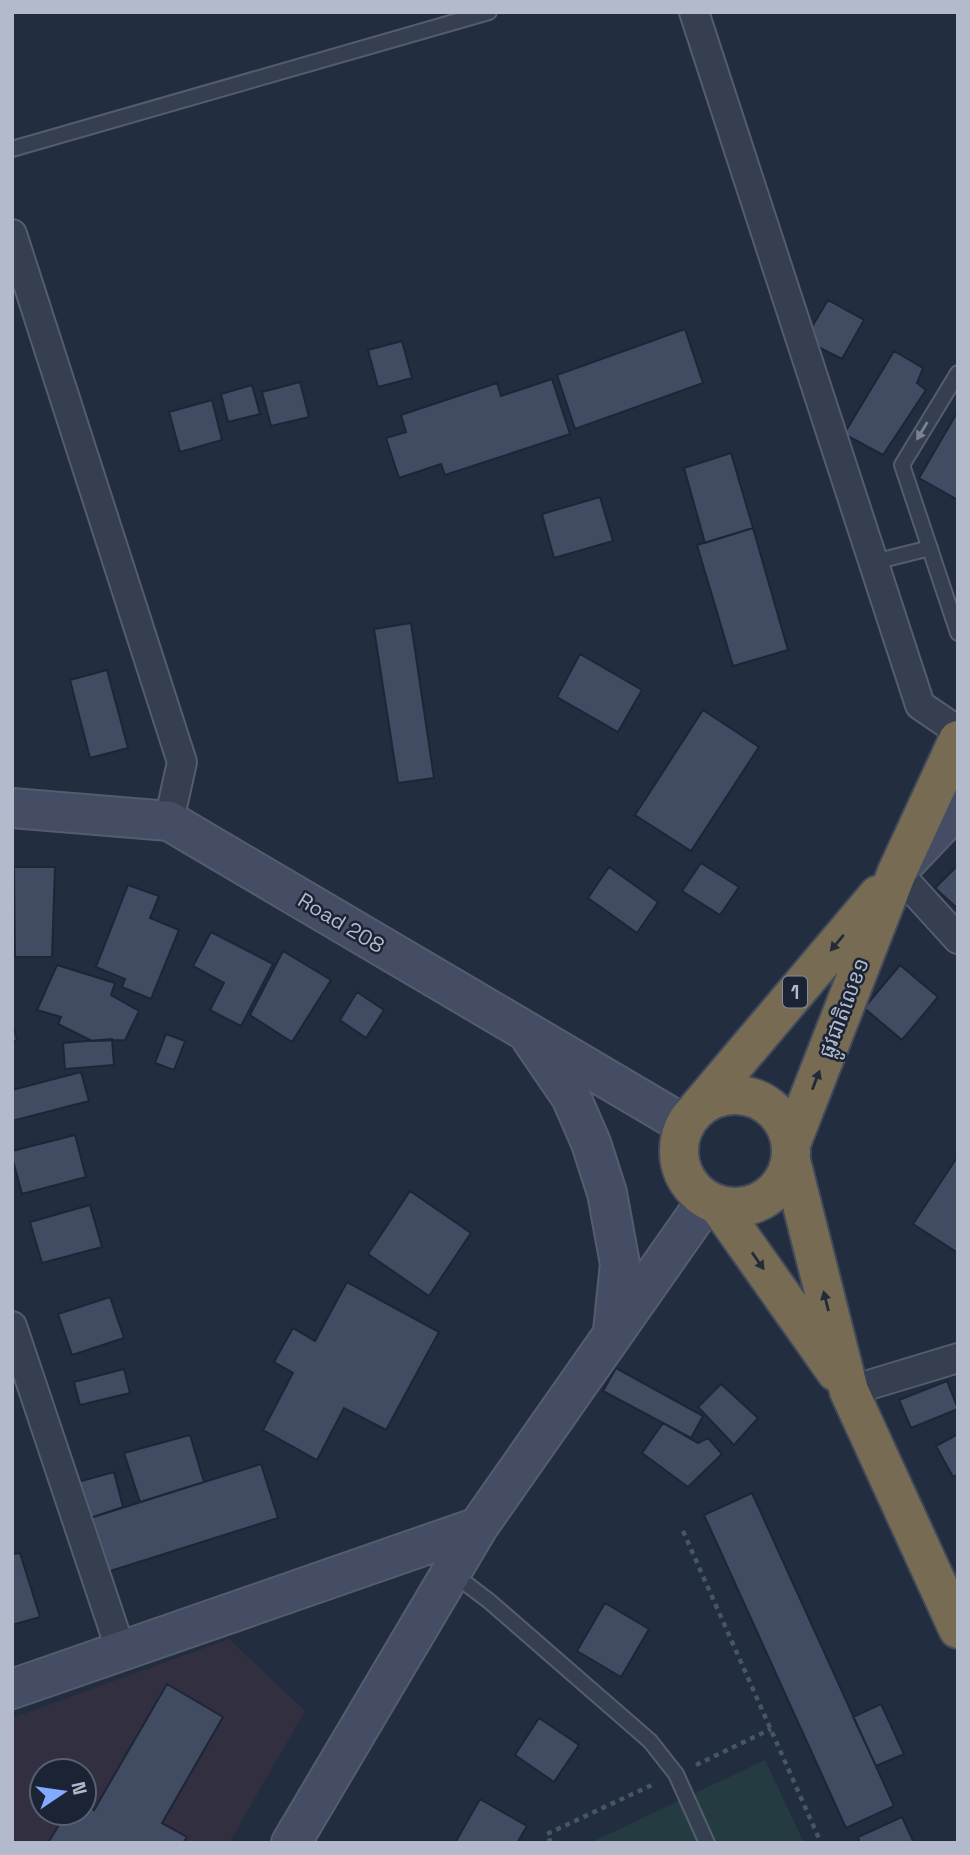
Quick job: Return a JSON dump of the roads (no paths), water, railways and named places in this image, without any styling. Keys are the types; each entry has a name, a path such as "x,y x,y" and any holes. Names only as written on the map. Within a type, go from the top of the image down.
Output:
{"highway":[{"name":"ផ្លូវជាតិលេខ១","path":"791,1152 897,872 958,740"},
{"name":"ផ្លូវជាតិលេខ១","path":"689,1119 897,872"},
{"path":"849,1391 713,1203 694,1190 684,1175 679,1159 679,1142 689,1119 708,1102 725,1096 743,1095 760,1101 775,1111 785,1126 849,1391 958,1629"},
{"name":"1","path":"713,1203 734,1208 765,1200 785,1176 791,1152"}],"street":[{"path":"694,12 920,705 958,731"},
{"path":"12,234 182,762 169,821"},
{"path":"958,807 897,872 958,939"},
{"name":"Road 208","path":"12,808 169,821 527,1032 689,1119"},
{"path":"527,1032 571,1097 607,1193 620,1264 613,1334"},
{"path":"291,1843 478,1527 613,1334 713,1203"},
{"path":"12,1326 121,1651"},
{"path":"849,1391 958,1358"},
{"path":"12,1689 478,1527"}],"lane":[{"path":"12,149 489,12"},
{"path":"958,373 902,465 958,633"},
{"path":"874,562 930,548"},
{"path":"451,1572 489,1601 650,1741 676,1774 707,1843"}]}
